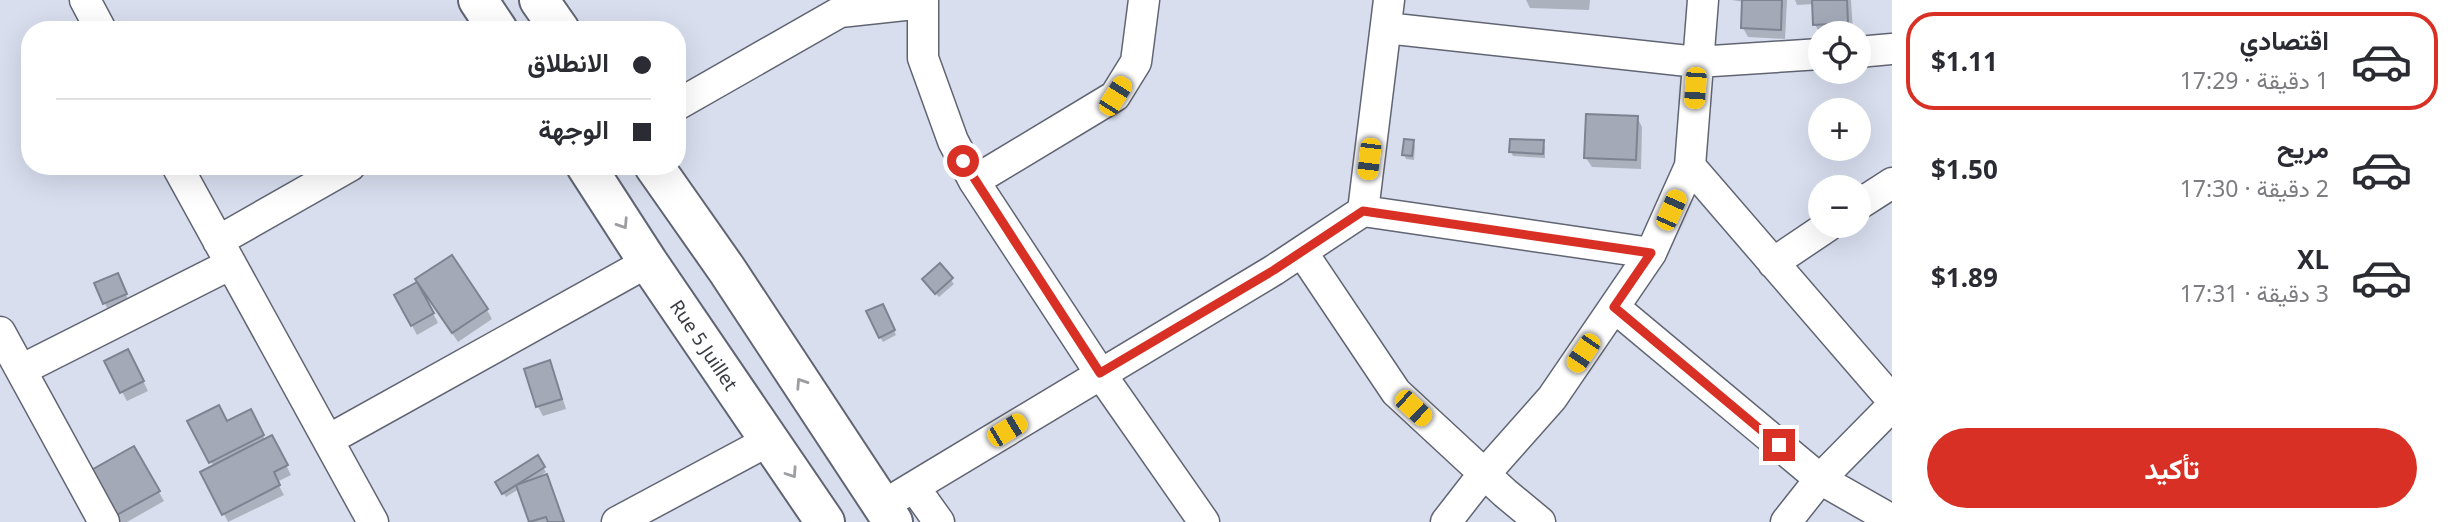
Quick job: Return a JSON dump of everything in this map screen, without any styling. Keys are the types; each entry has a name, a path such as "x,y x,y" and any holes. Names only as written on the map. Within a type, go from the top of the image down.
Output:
{"main road":[{"path":"478,0 492,21"},
{"path":"539,0 554,21"},
{"name":"Rue 5 Juillet","path":"592,175 825,522"},
{"path":"660,175 896,505"}],"street":[{"path":"85,0 97,21"},
{"path":"974,181 1115,96 1136,62 1144,0"},
{"path":"1446,522 1484,474 1552,398 1651,253 1690,166 1703,0"},
{"path":"686,100 840,12 923,2 923,58 953,141 974,181 1100,373 1204,522"},
{"path":"1363,211 1388,14 1697,62 1808,55"},
{"path":"1871,50 1892,49"},
{"path":"1690,166 1892,400"},
{"path":"182,175 373,522"},
{"path":"21,370 224,253 336,175"},
{"path":"1871,197 1892,183"},
{"path":"896,505 1100,373 1302,252 1363,211 1651,253"},
{"path":"1773,263 1810,238"},
{"path":"1302,252 1395,391 1540,522"},
{"path":"328,440 648,262"},
{"path":"1614,307 1820,479 1892,520"},
{"path":"0,332 104,522"},
{"path":"1786,522 1820,479 1892,406"},
{"path":"617,522 769,440"},
{"path":"896,505 939,522"}],"building":[{"path":"1742,0 1782,0 1781,30 1741,28"},
{"path":"1812,0 1847,0 1848,21 1813,21"},
{"path":"1586,114 1638,116 1636,160 1584,158"},
{"path":"1404,139 1414,140 1412,156 1402,155"},
{"path":"1510,139 1544,140 1543,154 1509,152"},
{"path":"452,255 488,309 452,333 415,279"},
{"path":"940,263 953,278 935,294 922,279"},
{"path":"118,273 127,294 103,304 94,283"},
{"path":"417,282 434,313 411,326 394,295"},
{"path":"883,304 895,330 879,338 866,311"},
{"path":"128,349 144,381 120,393 104,361"},
{"path":"550,360 562,399 536,407 524,369"},
{"path":"219,405 227,421 251,409 264,435 209,463 187,421"},
{"path":"272,435 288,465 274,472 280,485 222,515 200,472"},
{"path":"134,446 160,491 106,521 81,476"},
{"path":"538,455 545,467 502,494 495,482"},
{"path":"547,474 564,522 548,522 546,517 529,522 516,485"}],"route":[{"path":"963,161 1100,373 1274,270 1363,211 1651,253 1614,307 1779,445"}]}
